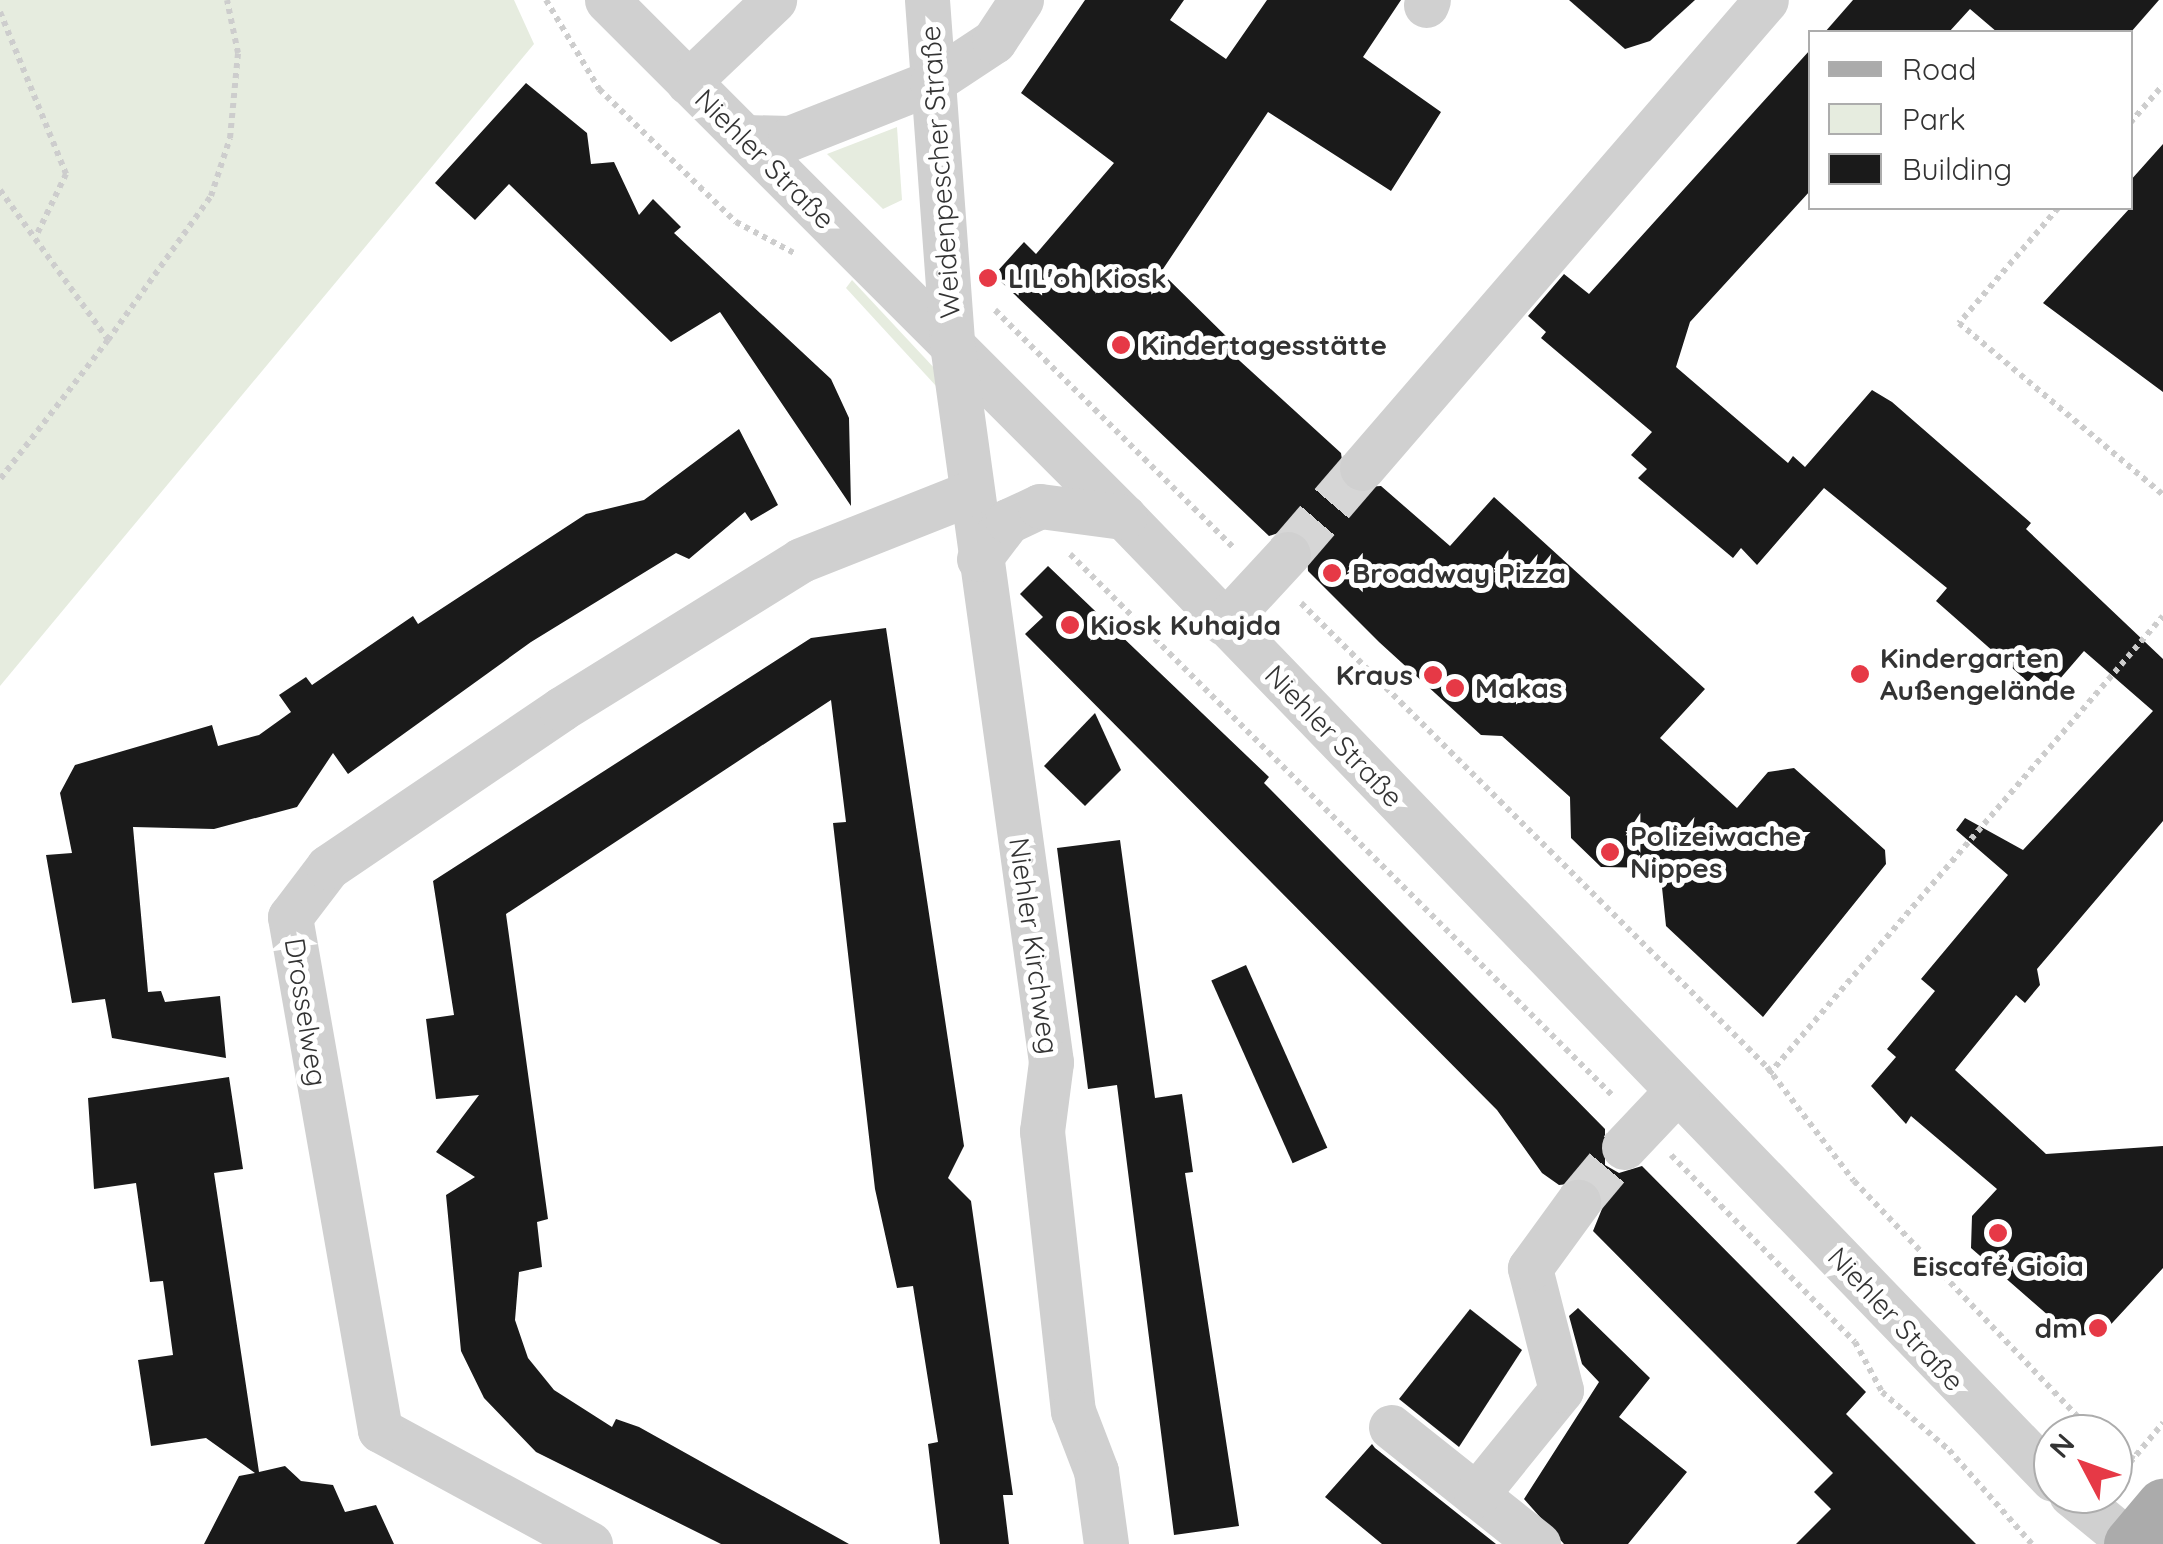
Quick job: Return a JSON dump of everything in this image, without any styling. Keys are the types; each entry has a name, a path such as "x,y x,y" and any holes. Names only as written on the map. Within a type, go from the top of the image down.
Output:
{"main road":[{"path":"2131,1544 2163,1506"}],"street":[{"name":"Niehler Straße","path":"607,0 1124,517 2033,1458"},
{"path":"688,82 774,0"},
{"name":"Weidenpescher Straße","path":"927,0 952,344"},
{"path":"744,137 790,138 932,82 994,41 1021,0"},
{"path":"1362,468 1766,0"},
{"name":"Niehler Kirchweg","path":"952,344 1051,1062 1042,1131 1073,1411 1096,1471 1106,1544"},
{"name":"Drosselweg","path":"590,1544 380,1430 290,917 328,867 561,708 802,560 970,493"},
{"path":"979,559 1023,511 1066,504 1124,517"},
{"path":"1224,623 1280,564"},
{"path":"1633,1137 1677,1090"},
{"path":"1476,1495 1561,1390 1530,1268 1578,1202"},
{"path":"1391,1428 1538,1544"},
{"path":"2095,1514 2131,1544"}],"path":[{"path":"0,479 108,340 211,196 230,138 238,53 226,0"},
{"path":"546,0 599,89 736,222 816,267"},
{"path":"0,12 66,174 36,236"},
{"path":"2133,120 2163,85"},
{"path":"0,190 108,340"},
{"path":"2056,210 1959,323 2163,495"},
{"path":"947,270 1240,554 1280,564 1769,1074 1923,1258 2075,1414"},
{"path":"1023,511 1633,1137 1855,1342 1882,1392 1950,1450 2032,1544"},
{"path":"1769,1074 2163,616"},
{"path":"2133,1459 2163,1423"}],"green space":[{"path":"0,0 514,0 534,44 0,686"},
{"path":"897,127 902,200 883,209 827,154"},
{"path":"852,280 937,371 948,399 846,288"}],"building":[{"path":"1085,0 1184,0 1170,20 1226,59 1267,0 1401,0 1363,57 1441,112 1391,191 1268,112 1161,272 1235,345 1229,351 1341,453 1346,488 1381,486 1450,546 1494,497 1705,689 1660,738 1737,808 1768,772 1794,768 1885,850 1886,864 1763,1017 1666,926 1660,868 1601,867 1571,838 1570,797 1502,736 1481,735 1379,642 1308,571 1306,536 1293,528 1269,536 994,275 1024,242 1036,254 1114,163 1021,93"},
{"path":"1569,0 1695,0 1650,41 1625,49"},
{"path":"1853,0 2159,0 2133,30 1995,30 1970,9 1951,30 1827,30"},
{"path":"1808,52 1808,193 1690,322 1676,367 1788,463 1793,456 1805,467 1872,390 1892,402 2031,523 2026,529 2163,659 2163,821 2037,969 2040,985 2025,1003 2016,995 1955,1070 2046,1154 2163,1146 2163,1268 2102,1334 2072,1336 1971,1248 1972,1216 1997,1189 1911,1116 1906,1124 1871,1086 1896,1057 1887,1049 1935,991 1921,979 2008,875 1956,830 1965,818 2023,850 2153,711 2084,651 2052,688 2034,675 2028,682 1936,601 1947,588 1824,488 1757,565 1741,548 1733,558 1638,478 1647,469 1631,455 1652,432 1541,338 1546,332 1528,316 1564,274 1589,294"},
{"path":"526,83 587,133 591,164 614,162 639,215 653,199 681,227 674,233 831,379 849,418 851,506 720,312 671,342 509,184 475,220 435,183"},
{"path":"2163,144 2163,392 2043,303 2128,210 2133,210 2133,178"},
{"path":"739,429 778,505 751,521 745,512 689,559 676,553 531,642 348,774 333,753 297,807 214,829 133,827 148,992 161,991 165,1002 220,996 226,1058 112,1038 105,999 72,1003 46,855 72,853 60,793 75,765 212,725 218,746 259,735 291,712 279,695 306,677 312,685 413,616 418,624 586,514 644,500"},
{"path":"1048,566 1269,777 1264,783 1605,1129 1605,1165 1619,1173 1642,1166 1866,1392 1846,1414 1976,1544 1796,1544 1831,1509 1814,1492 1833,1473 1593,1231 1604,1204 1594,1181 1559,1185 1542,1173 1497,1110 1025,634 1043,617 1020,594"},
{"path":"886,628 964,1146 948,1178 971,1201 1013,1495 1003,1495 1009,1544 940,1544 928,1444 938,1442 913,1286 897,1288 875,1189 833,823 846,822 831,700 506,914 548,1219 537,1222 542,1267 519,1272 515,1320 528,1358 554,1390 612,1427 616,1419 639,1427 849,1544 721,1544 536,1452 484,1398 461,1351 446,1195 475,1177 436,1152 479,1095 436,1099 426,1019 454,1015 433,881 811,638"},
{"path":"1095,713 1121,770 1085,806 1044,766"},
{"path":"1120,840 1155,1098 1182,1094 1193,1172 1185,1173 1239,1526 1174,1535 1117,1085 1088,1089 1057,848"},
{"path":"1246,965 1327,1148 1293,1163 1211,980"},
{"path":"229,1077 243,1169 214,1173 259,1472 285,1466 301,1481 333,1485 345,1512 376,1505 394,1544 204,1544 239,1476 255,1473 206,1438 151,1446 138,1360 173,1355 163,1281 150,1282 136,1183 94,1189 88,1098"},
{"path":"1578,1308 1650,1378 1619,1417 1687,1472 1628,1544 1564,1544 1524,1499 1599,1382 1582,1364 1569,1316"},
{"path":"1470,1309 1522,1350 1459,1447 1399,1399"},
{"path":"1372,1444 1496,1544 1382,1544 1325,1497"}],"tunnel":[{"path":"1288,554 1362,468"},
{"path":"1578,1202 1624,1147"}],"place":[{"name":"LIL'oh Kiosk","path":"988,278"},
{"name":"Kindertagesstätte","path":"1121,345"},
{"name":"Broadway Pizza","path":"1332,573"},
{"name":"Kiosk Kuhajda","path":"1070,625"},
{"name":"Kindergarten Außengelände","path":"1860,674"},
{"name":"Kraus","path":"1433,675"},
{"name":"Makas","path":"1455,688"},
{"name":"Polizeiwache Nippes","path":"1610,852"},
{"name":"Eiscafé Gioia","path":"1998,1233"},
{"name":"dm","path":"2098,1328"}]}
